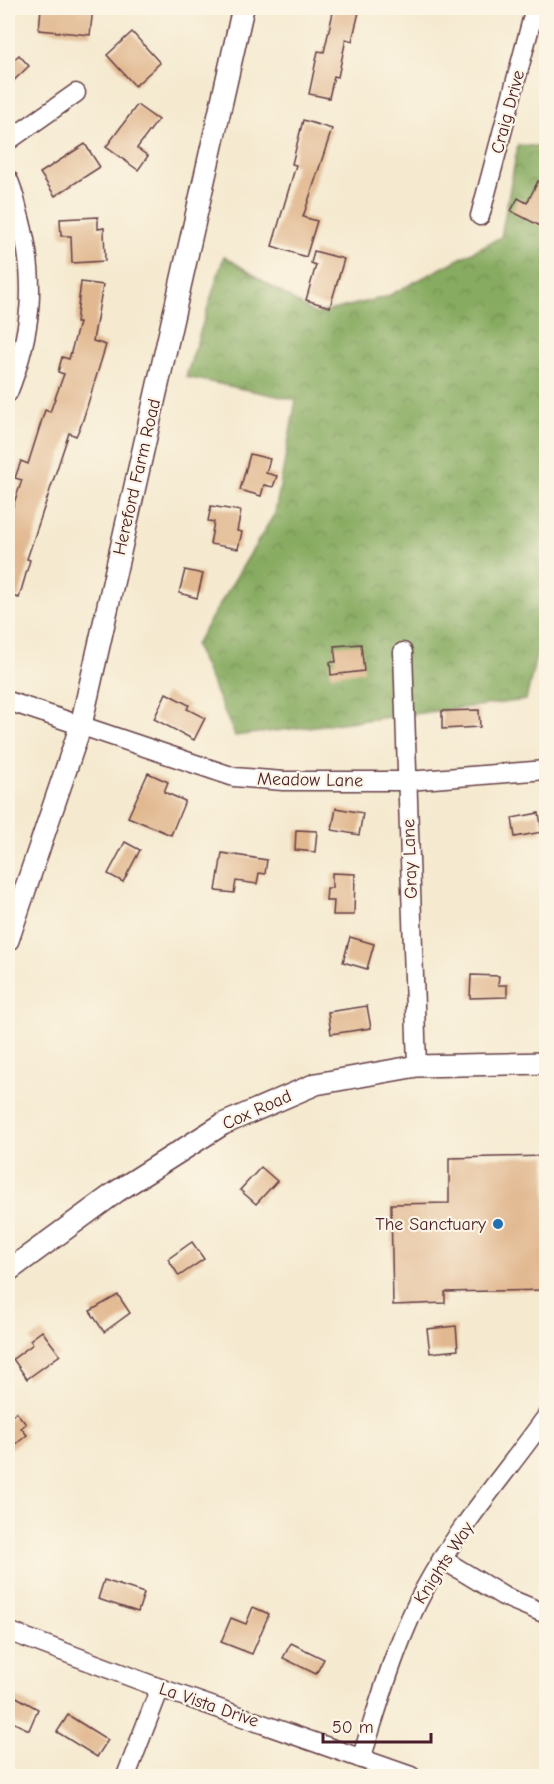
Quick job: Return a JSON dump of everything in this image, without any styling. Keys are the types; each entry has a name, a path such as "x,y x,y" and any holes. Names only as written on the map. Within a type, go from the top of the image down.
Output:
{"street":[{"name":"Hereford Farm Road","path":"8,940 81,725 243,8"},
{"name":"Craig Drive","path":"480,216 535,8"},
{"path":"8,141 76,93"},
{"path":"8,179 24,234 31,276 29,320 20,361 8,393"},
{"name":"Gray Lane","path":"403,651 417,1066"},
{"name":"Meadow Lane","path":"8,701 234,777 283,781 408,781 546,770"},
{"name":"Cox Road","path":"8,1271 116,1192 223,1124 316,1084 417,1066 546,1063"},
{"name":"Knights Way","path":"361,1758 410,1617 442,1559 546,1417"},
{"path":"442,1559 502,1596 546,1614"},
{"name":"La Vista Drive","path":"8,1631 160,1688 411,1776"},
{"path":"126,1776 160,1688"}],"green space":[{"path":"518,145 546,147 546,615 526,700 235,736 195,645 275,513 296,400 186,377 224,256 315,314 386,297 501,237"}],"building":[{"path":"41,8 93,8 90,35 39,30"},
{"path":"334,8 360,8 352,41 346,39 338,77 334,76 329,98 309,94 318,51 324,52"},
{"path":"132,32 160,63 135,86 107,55"},
{"path":"19,55 29,66 8,86 8,65"},
{"path":"137,105 158,120 137,148 148,156 138,170 106,147"},
{"path":"303,120 332,129 303,217 317,221 306,257 272,246 296,165 292,164"},
{"path":"85,144 100,167 55,196 40,173"},
{"path":"538,181 546,185 546,217 542,227 511,211 518,198 527,203"},
{"path":"98,217 98,229 104,228 105,261 72,263 71,236 61,236 60,219"},
{"path":"314,251 344,259 330,307 306,300 316,265 311,263"},
{"path":"81,282 103,285 93,341 106,345 82,423 76,436 69,433 27,559 30,560 19,598 8,595 8,520 22,480 15,478 21,461 28,464 45,410 50,412 64,374 58,372 62,357 69,359 79,323 76,323"},
{"path":"250,454 270,459 266,473 277,476 273,487 264,485 261,496 240,490"},
{"path":"211,506 241,511 237,531 242,532 238,549 210,544 214,522 208,521"},
{"path":"185,570 203,574 197,598 179,593"},
{"path":"361,644 364,671 331,675 330,662 336,662 334,646"},
{"path":"166,693 189,705 187,709 205,718 194,740 154,719"},
{"path":"479,710 480,727 442,729 442,711"},
{"path":"148,773 168,782 164,792 185,801 171,835 128,817"},
{"path":"336,808 363,813 359,835 332,830"},
{"path":"539,813 542,832 515,837 512,818"},
{"path":"296,830 317,831 315,852 295,850"},
{"path":"125,842 140,850 123,882 108,874"},
{"path":"222,853 267,860 265,874 259,873 257,884 236,881 234,893 216,891"},
{"path":"332,873 355,874 354,915 333,915 334,901 326,901 327,888 332,888"},
{"path":"350,937 374,944 367,969 343,962"},
{"path":"471,975 499,976 498,985 507,985 507,997 470,998"},
{"path":"367,1006 371,1028 331,1034 328,1012"},
{"name":"The Sanctuary","path":"546,1156 546,1290 445,1292 445,1303 393,1305 391,1204 449,1203 449,1158"},
{"path":"261,1167 277,1181 256,1204 240,1190"},
{"path":"192,1242 204,1259 179,1276 168,1259"},
{"path":"118,1295 130,1313 104,1332 90,1311"},
{"path":"456,1326 458,1350 430,1353 427,1329"},
{"path":"42,1331 60,1355 27,1379 13,1359 33,1344 30,1340"},
{"path":"16,1412 26,1424 21,1428 27,1435 8,1451 8,1420"},
{"path":"104,1580 144,1593 138,1612 98,1599"},
{"path":"253,1607 269,1614 252,1654 221,1642 231,1618 246,1624"},
{"path":"291,1643 324,1659 316,1674 283,1658"},
{"path":"11,1694 38,1709 29,1730 8,1720 8,1702"},
{"path":"68,1715 108,1740 97,1757 57,1732"}],"place":[{"name":"The Sanctuary","path":"498,1224"}]}
